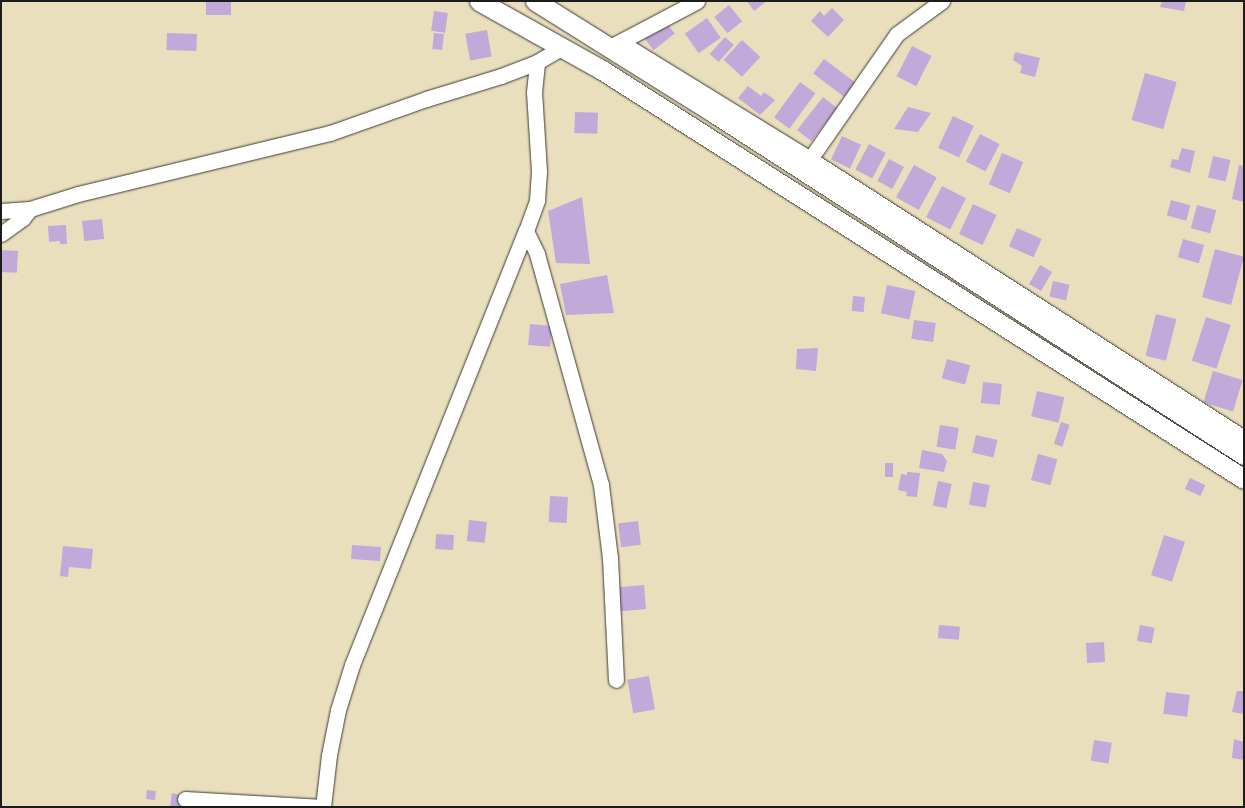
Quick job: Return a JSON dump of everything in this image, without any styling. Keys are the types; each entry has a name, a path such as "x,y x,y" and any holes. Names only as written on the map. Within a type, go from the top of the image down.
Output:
{"main road":[{"path":"479,1 602,70 1244,478"},
{"path":"535,1 615,45 1244,455"}],"street":[{"path":"615,45 697,1"},
{"path":"810,159 897,34 942,1"},
{"path":"615,45 810,159 1244,438"},
{"path":"1,210 30,209 85,192 330,133 537,62 563,47"},
{"path":"185,799 323,807 329,755 338,710 352,665 526,230 539,185 534,92 537,62"},
{"path":"1,234 18,222 30,209"},
{"path":"526,230 537,254 601,486 610,558 616,680"}],"building":[{"path":"206,1 231,1 231,15 206,15"},
{"path":"747,1 767,1 754,11"},
{"path":"1162,1 1186,1 1184,11 1160,7"},
{"path":"729,5 742,21 727,33 714,17"},
{"path":"832,8 844,20 828,37 811,21 820,11 824,16"},
{"path":"434,11 448,13 445,33 431,31"},
{"path":"707,18 721,38 699,53 685,33"},
{"path":"665,21 675,34 654,50 644,38"},
{"path":"487,30 492,57 470,60 465,34"},
{"path":"167,33 197,34 196,51 166,50"},
{"path":"434,33 444,34 442,50 432,49"},
{"path":"725,37 734,45 719,62 710,54"},
{"path":"742,40 760,57 742,77 724,60"},
{"path":"912,46 932,56 916,86 897,76"},
{"path":"1015,52 1040,58 1035,77 1020,73 1022,66 1013,60"},
{"path":"824,59 856,83 845,97 813,73"},
{"path":"1145,73 1177,82 1163,129 1131,120"},
{"path":"800,82 815,93 790,129 774,118"},
{"path":"748,86 761,96 764,92 775,100 760,115 738,98"},
{"path":"823,97 837,108 811,141 797,130"},
{"path":"908,107 931,113 918,132 894,129"},
{"path":"575,112 598,113 597,134 574,133"},
{"path":"953,116 974,126 959,157 938,148"},
{"path":"980,134 1000,144 986,172 966,162"},
{"path":"842,136 861,145 850,168 831,160"},
{"path":"869,144 886,153 872,179 855,170"},
{"path":"1182,148 1195,151 1190,173 1170,167 1172,159 1178,160"},
{"path":"1002,153 1023,162 1010,193 989,184"},
{"path":"1213,156 1231,160 1226,181 1208,177"},
{"path":"889,159 904,167 892,189 877,181"},
{"path":"914,165 937,178 919,210 896,197"},
{"path":"1239,165 1244,166 1244,202 1232,199"},
{"path":"942,186 966,198 950,229 926,217"},
{"path":"582,197 590,264 556,263 548,211"},
{"path":"1171,200 1190,205 1186,221 1167,215"},
{"path":"973,204 997,215 983,245 959,234"},
{"path":"1197,205 1216,210 1210,233 1191,228"},
{"path":"102,219 104,239 84,241 82,221"},
{"path":"66,225 67,244 60,244 60,241 49,242 48,226"},
{"path":"1017,228 1042,239 1034,257 1009,246"},
{"path":"1183,239 1204,245 1199,263 1178,257"},
{"path":"1215,249 1244,257 1231,305 1202,297"},
{"path":"1,250 18,251 17,273 1,272"},
{"path":"1040,265 1052,272 1041,291 1029,284"},
{"path":"607,275 614,313 566,315 560,284"},
{"path":"1053,281 1070,285 1066,300 1049,297"},
{"path":"887,285 915,291 909,319 881,313"},
{"path":"853,296 865,297 864,312 852,311"},
{"path":"1156,314 1176,319 1166,361 1146,356"},
{"path":"1206,317 1231,325 1217,369 1192,361"},
{"path":"914,320 936,323 933,342 911,339"},
{"path":"530,324 552,326 550,347 528,345"},
{"path":"818,348 816,371 796,369 797,349"},
{"path":"947,359 970,365 965,385 942,378"},
{"path":"1213,371 1243,380 1233,412 1203,403"},
{"path":"983,382 1002,384 1000,405 981,403"},
{"path":"1037,391 1064,397 1058,423 1031,416"},
{"path":"1061,422 1070,425 1062,447 1054,444"},
{"path":"940,425 959,428 955,450 937,447"},
{"path":"976,435 997,440 993,457 972,453"},
{"path":"922,450 942,454 947,461 944,472 919,468"},
{"path":"1038,454 1057,459 1050,485 1031,480"},
{"path":"885,463 893,463 893,477 885,477"},
{"path":"907,472 920,473 917,497 906,496 907,492 898,490 901,474 907,475"},
{"path":"1190,478 1205,485 1200,496 1185,489"},
{"path":"938,481 952,484 946,508 933,505"},
{"path":"973,482 990,485 986,508 969,505"},
{"path":"550,496 568,497 567,523 549,522"},
{"path":"469,520 487,522 485,543 467,541"},
{"path":"638,521 641,545 621,547 618,523"},
{"path":"436,534 454,535 453,550 435,549"},
{"path":"1164,535 1185,542 1172,582 1151,575"},
{"path":"352,545 381,547 380,561 351,559"},
{"path":"63,546 93,549 91,569 69,567 68,577 60,576"},
{"path":"644,585 646,609 620,611 618,587"},
{"path":"939,625 960,627 959,640 938,638"},
{"path":"1140,625 1155,628 1152,644 1137,641"},
{"path":"1104,642 1105,662 1087,663 1086,643"},
{"path":"649,676 655,709 633,713 627,680"},
{"path":"1237,691 1244,691 1244,714 1232,712"},
{"path":"1166,692 1190,695 1187,717 1163,714"},
{"path":"1234,739 1244,742 1244,760 1232,758"},
{"path":"1094,740 1112,743 1108,764 1091,761"},
{"path":"147,790 156,791 155,800 146,799"},
{"path":"172,793 181,795 179,807 170,807"}]}
